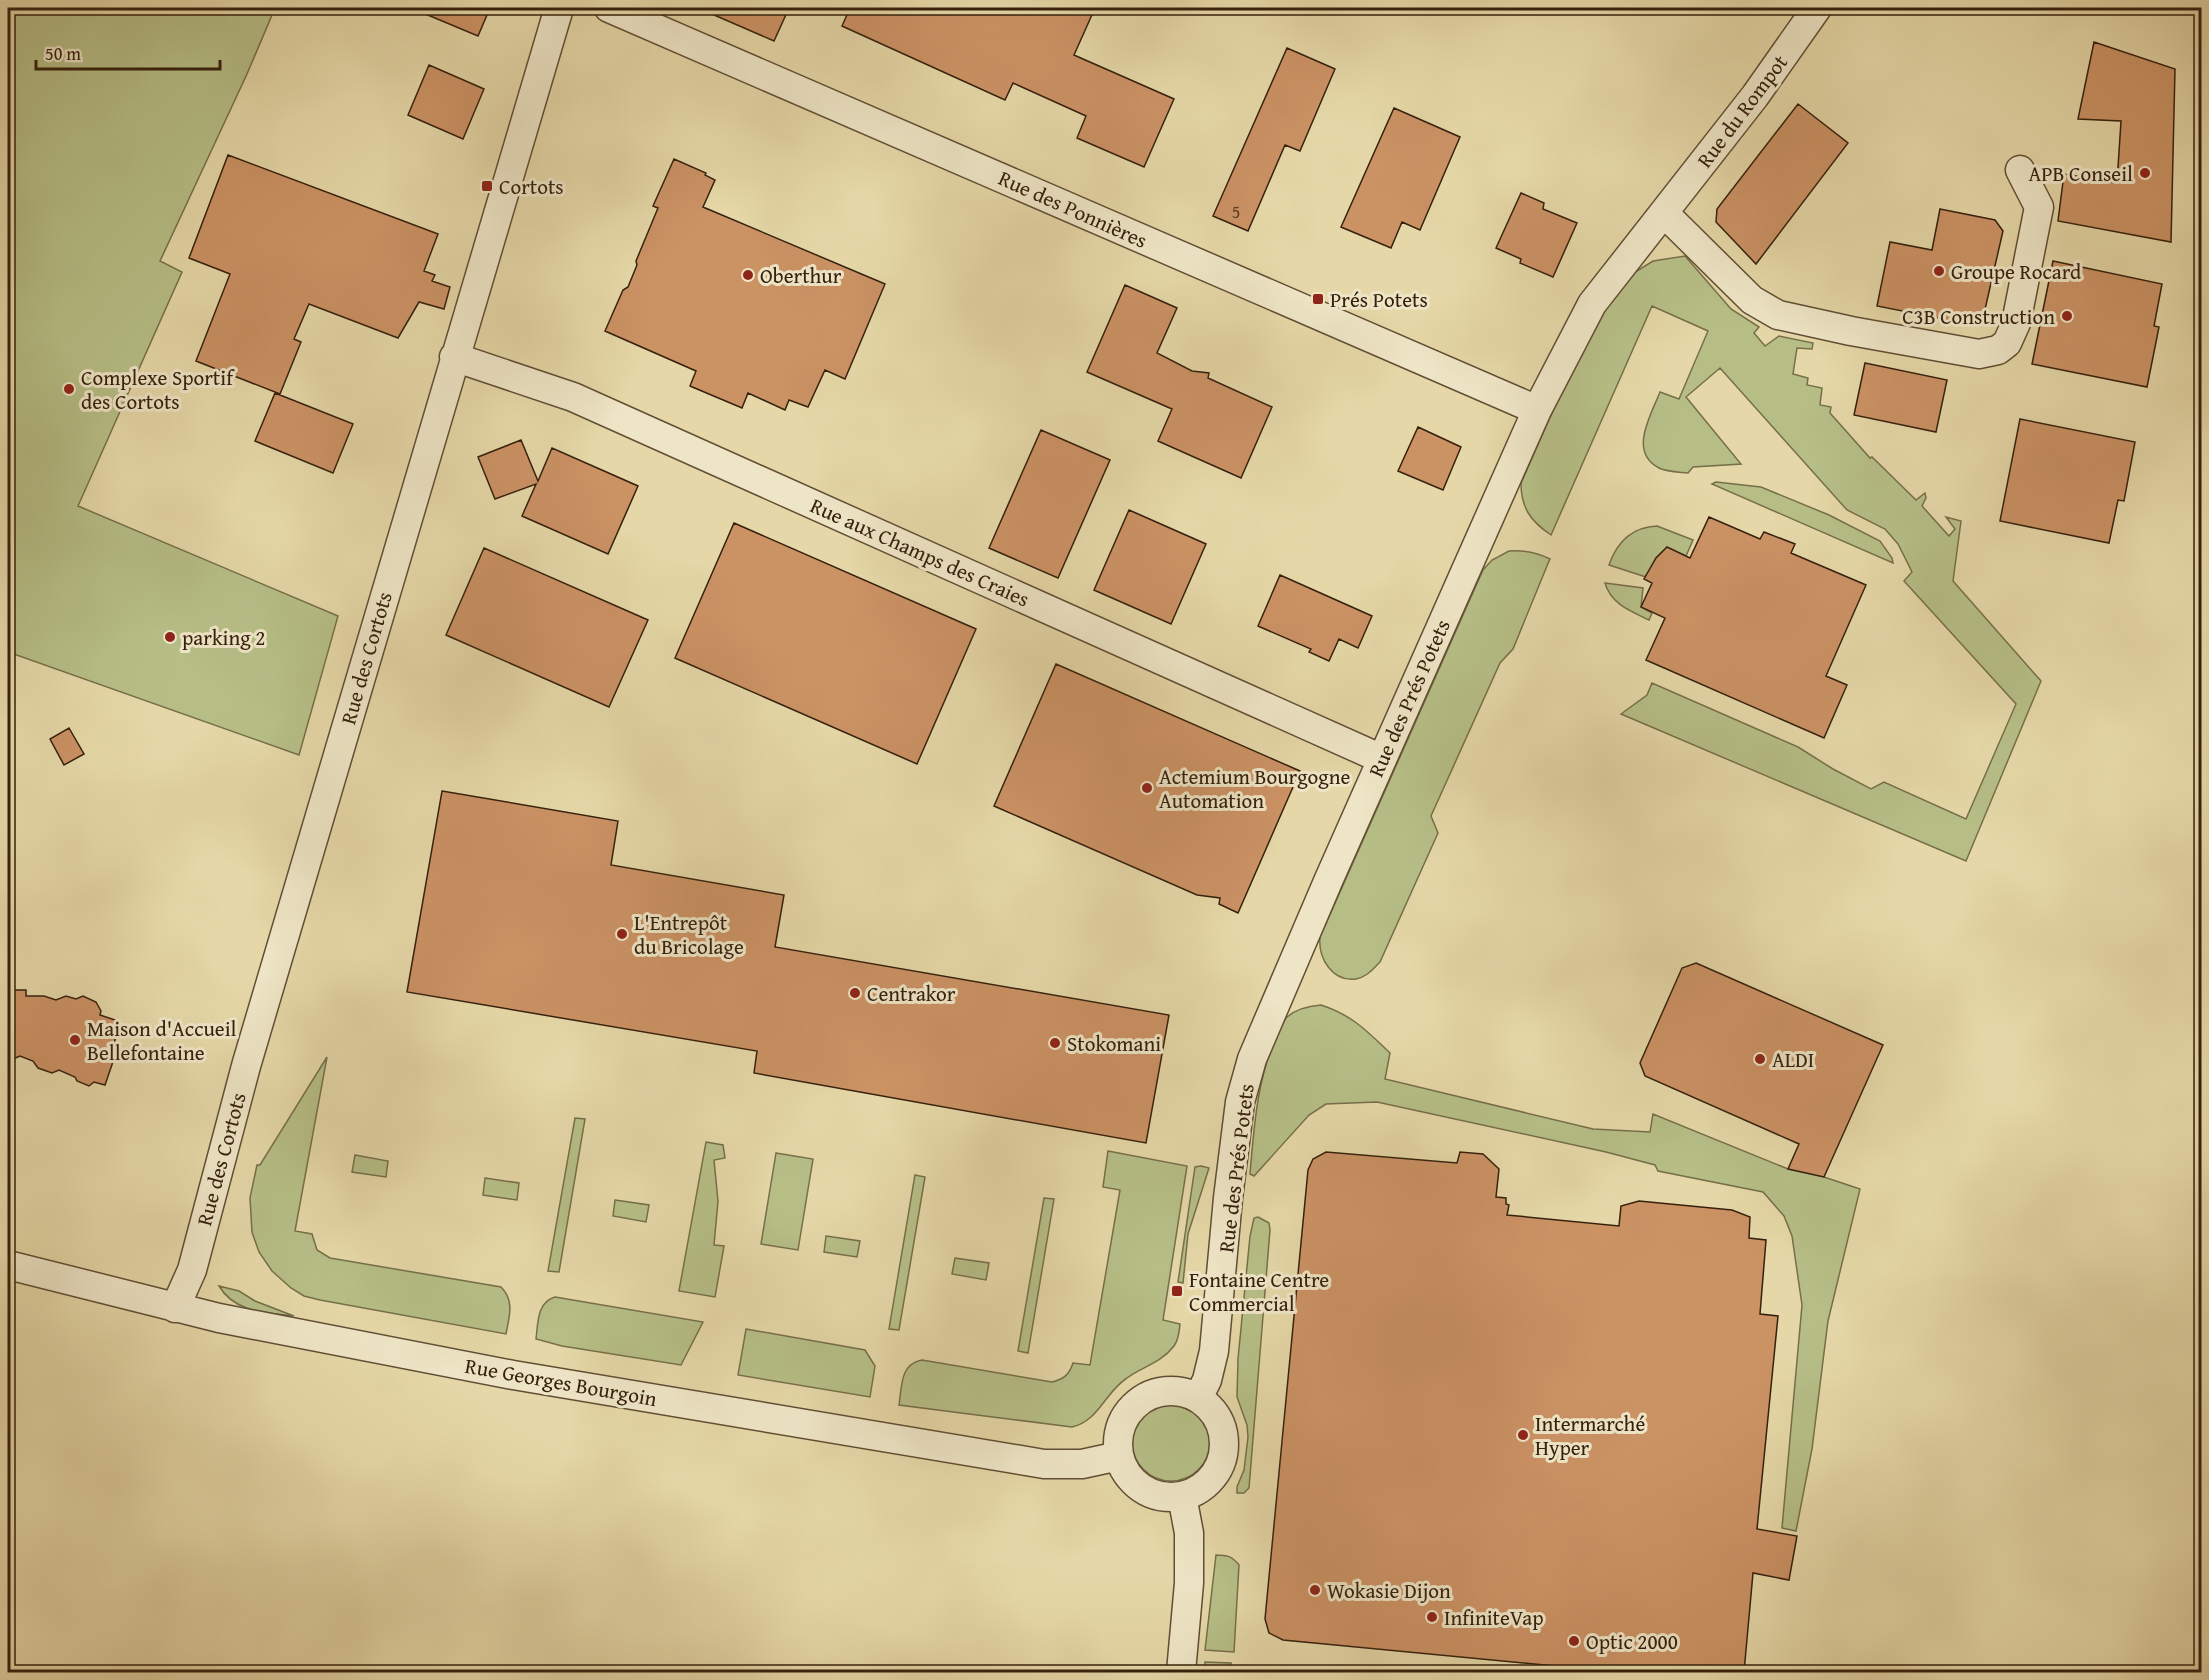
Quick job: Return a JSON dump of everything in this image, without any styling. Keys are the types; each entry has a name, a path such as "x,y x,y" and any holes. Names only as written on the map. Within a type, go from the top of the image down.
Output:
{"street":[{"name":"Rue des Cortots","path":"175,1308 192,1270 250,1054 454,357 559,8"},
{"name":"Rue des Ponnières","path":"609,8 1537,410"},
{"name":"Rue du Rompot","path":"1647,235 1755,96 1817,8"},
{"path":"1664,213 1752,300 1778,315 1862,334 1979,354 1998,350 2007,343 2016,323 2039,207 2020,170"},
{"name":"Rue des Prés Potets","path":"1198,1398 1207,1380 1214,1351 1228,1198 1240,1102 1252,1059 1537,410 1592,304 1647,235"},
{"name":"Rue aux Champs des Craies","path":"454,357 573,397 1382,759"},
{"name":"Rue Georges Bourgoin","path":"8,1265 175,1308 513,1375 1044,1464 1082,1464 1119,1456"},
{"path":"1181,1391 1198,1398 1206,1403 1217,1416 1223,1432 1224,1449 1220,1465 1211,1480 1198,1491 1182,1496 1159,1496 1139,1487 1124,1470 1119,1456 1118,1437 1126,1414 1139,1401 1156,1392 1181,1391"},
{"path":"1181,1672 1189,1583 1189,1533 1182,1496"}],"green space":[{"name":"Complexe Sportif des Cortots","path":"8,8 275,8 247,74 160,261 182,272 78,506 338,616 299,755 8,652"},
{"path":"1685,256 1731,309 1759,327 1754,333 1765,346 1779,336 1813,343 1812,349 1797,348 1793,374 1808,378 1807,385 1822,388 1820,405 1831,407 1830,413 1870,458 1872,457 1916,500 1925,493 1926,498 1922,506 1949,536 1955,529 1946,517 1961,521 1953,581 2041,681 1966,861 1621,714 1647,695 1652,683 1798,747 1871,789 1884,782 1966,819 2016,704 1904,581 1912,572 1898,544 1885,529 1847,510 1720,368 1686,397 1741,464 1693,467 1688,473 1662,469 1650,461 1645,453 1644,433 1660,392 1679,399 1708,331 1652,306 1551,535 1532,519 1525,506 1521,483 1591,325 1627,277 1653,261"},
{"path":"1716,482 1761,487 1829,515 1880,541 1893,563 1712,484"},
{"path":"1657,526 1693,540 1686,556 1667,548 1656,558 1646,577 1609,565 1616,549 1627,537 1640,529"},
{"path":"1509,551 1530,552 1550,559 1513,649 1500,663 1431,816 1438,833 1380,962 1360,978 1340,977 1328,967 1324,960 1320,937 1483,570 1492,560"},
{"path":"1605,583 1643,588 1641,607 1652,613 1649,620 1617,602"},
{"path":"1321,1005 1350,1019 1390,1053 1385,1079 1593,1129 1650,1132 1653,1114 1788,1169 1824,1177 1860,1189 1828,1321 1812,1449 1796,1531 1782,1528 1802,1305 1792,1236 1784,1216 1763,1192 1658,1171 1655,1165 1606,1152 1377,1102 1326,1104 1309,1115 1254,1176 1250,1174 1255,1120 1265,1067 1271,1050 1287,1017 1303,1008"},
{"path":"327,1057 295,1231 312,1234 317,1250 330,1258 501,1287 510,1304 506,1334 304,1296 272,1271 259,1252 252,1232 250,1198 257,1165 260,1165"},
{"path":"575,1118 585,1119 559,1272 548,1271"},
{"path":"706,1142 723,1145 725,1158 714,1160 718,1201 714,1245 724,1246 715,1297 679,1291"},
{"path":"1108,1151 1187,1166 1163,1320 1180,1324 1174,1346 1163,1357 1119,1384 1089,1419 1072,1427 899,1405 906,1371 915,1362 922,1360 1052,1382 1066,1376 1073,1363 1090,1365 1120,1190 1103,1187"},
{"path":"776,1153 813,1159 798,1250 761,1244"},
{"path":"355,1155 388,1161 386,1177 352,1172"},
{"path":"1195,1167 1209,1168 1188,1234 1183,1283 1178,1282"},
{"path":"915,1175 925,1177 899,1330 889,1329"},
{"path":"485,1178 519,1183 517,1200 483,1195"},
{"path":"1044,1198 1054,1199 1028,1353 1018,1351"},
{"path":"615,1200 649,1205 646,1222 613,1216"},
{"path":"1258,1217 1269,1223 1270,1230 1249,1488 1244,1493 1237,1493 1244,1470 1248,1437 1247,1425 1237,1397 1238,1359 1250,1236 1254,1218"},
{"path":"826,1236 860,1241 857,1257 824,1252"},
{"path":"955,1258 989,1263 986,1280 952,1274"},
{"path":"219,1286 239,1291 255,1301 294,1316 262,1312 242,1306 234,1302"},
{"path":"555,1297 703,1322 681,1365 562,1346 536,1339 542,1308 545,1303"},
{"path":"746,1329 865,1350 875,1366 870,1397 738,1375"},
{"path":"1163,1403 1179,1403 1193,1409 1204,1420 1210,1434 1210,1450 1204,1464 1193,1475 1179,1481 1163,1481 1149,1475 1138,1464 1132,1450 1132,1434 1138,1420 1149,1409"},
{"path":"1216,1555 1229,1557 1239,1565 1234,1652 1205,1650"},
{"path":"1205,1662 1231,1663 1231,1672 1204,1672"}],"building":[{"path":"411,8 490,8 478,36"},
{"path":"698,8 789,8 774,41"},
{"path":"850,8 1095,8 1074,55 1174,99 1144,167 1077,138 1086,116 1013,83 1005,100 842,26"},
{"path":"2094,42 2175,69 2171,242 2058,221 2064,174 2117,183 2121,121 2078,119"},
{"path":"1287,48 1335,69 1300,151 1285,145 1248,231 1213,216"},
{"path":"429,65 484,89 463,139 408,115"},
{"path":"1798,104 1848,143 1756,264 1716,222 1717,209"},
{"path":"1394,108 1460,137 1420,230 1402,222 1391,248 1341,227"},
{"path":"228,155 438,234 424,271 435,275 432,281 450,287 444,309 419,302 398,338 309,304 294,339 301,342 280,394 196,361 230,274 189,258"},
{"name":"Oberthur","path":"674,159 706,173 705,175 715,180 703,207 885,284 845,379 825,370 808,407 789,400 785,410 748,393 742,408 690,386 696,371 605,331 637,265 636,261 658,208 653,206"},
{"path":"1521,193 1544,203 1543,209 1577,223 1553,277 1520,263 1521,259 1496,248"},
{"path":"1940,209 1995,220 2003,231 1983,318 1973,325 1877,306 1890,242 1932,250"},
{"path":"2053,261 2162,284 2154,326 2159,327 2147,387 2032,364"},
{"path":"1125,285 1177,308 1157,353 1192,371 1209,373 1208,378 1272,407 1241,478 1158,441 1172,409 1087,372"},
{"path":"1865,363 1947,380 1936,432 1854,415"},
{"path":"275,393 353,424 333,473 255,441"},
{"path":"2020,419 2135,442 2124,501 2118,500 2109,543 2000,521"},
{"path":"1418,427 1461,447 1443,490 1398,471"},
{"path":"1041,430 1110,460 1058,578 989,548"},
{"path":"521,440 538,481 552,448 638,486 608,554 522,516 536,484 495,499 478,457"},
{"path":"1129,510 1206,544 1171,624 1094,590"},
{"path":"1709,517 1760,539 1764,532 1795,544 1791,553 1866,585 1826,676 1847,685 1824,738 1646,660 1665,618 1641,607 1652,583 1644,579 1656,558 1667,547 1690,558"},
{"path":"734,523 976,629 917,764 675,658"},
{"path":"484,548 648,620 609,707 446,635"},
{"path":"1280,575 1372,616 1358,648 1339,639 1329,661 1309,652 1311,649 1258,626"},
{"name":"Actemium Bourgogne Automation","path":"1056,664 1300,771 1238,913 1219,904 1220,898 1197,895 994,806"},
{"path":"69,728 84,754 64,765 50,739"},
{"path":"442,791 618,821 611,865 784,895 775,947 1169,1015 1146,1143 754,1073 757,1051 407,992"},
{"path":"1696,963 1883,1045 1824,1177 1788,1169 1799,1144 1645,1076 1640,1063 1682,968"},
{"name":"Maison d'Accueil Bellefontaine","path":"8,990 26,990 26,996 44,996 56,1000 66,996 76,999 83,996 96,1002 101,1011 100,1015 118,1021 117,1024 120,1025 113,1046 118,1047 105,1085 94,1082 89,1086 59,1070 52,1073 38,1068 33,1061 20,1056 8,1061"},
{"path":"1326,1152 1457,1163 1460,1152 1483,1154 1499,1169 1496,1197 1506,1198 1506,1204 1509,1205 1507,1215 1619,1226 1621,1206 1639,1201 1732,1210 1750,1217 1749,1238 1766,1240 1760,1314 1778,1316 1757,1529 1797,1536 1789,1580 1753,1573 1744,1672 1618,1672 1283,1640 1269,1633 1265,1619 1308,1170 1313,1159"}],"place":[{"name":"APB Conseil","path":"2145,173"},
{"name":"Cortots","path":"487,186"},
{"name":"Groupe Rocard","path":"1939,271"},
{"name":"Oberthur","path":"748,275"},
{"name":"Prés Potets","path":"1318,299"},
{"name":"C3B Construction","path":"2067,316"},
{"name":"Complexe Sportif des Cortots","path":"69,389"},
{"name":"parking 2","path":"170,637"},
{"name":"Actemium Bourgogne Automation","path":"1147,788"},
{"name":"L'Entrepôt du Bricolage","path":"622,934"},
{"name":"Centrakor","path":"855,993"},
{"name":"Maison d'Accueil Bellefontaine","path":"75,1040"},
{"name":"Stokomani","path":"1055,1043"},
{"name":"ALDI","path":"1760,1059"},
{"name":"Fontaine Centre Commercial","path":"1177,1291"},
{"name":"Intermarché Hyper","path":"1523,1435"},
{"name":"Wokasie Dijon","path":"1315,1590"},
{"name":"InfiniteVap","path":"1432,1617"},
{"name":"Optic 2000","path":"1574,1641"}]}
